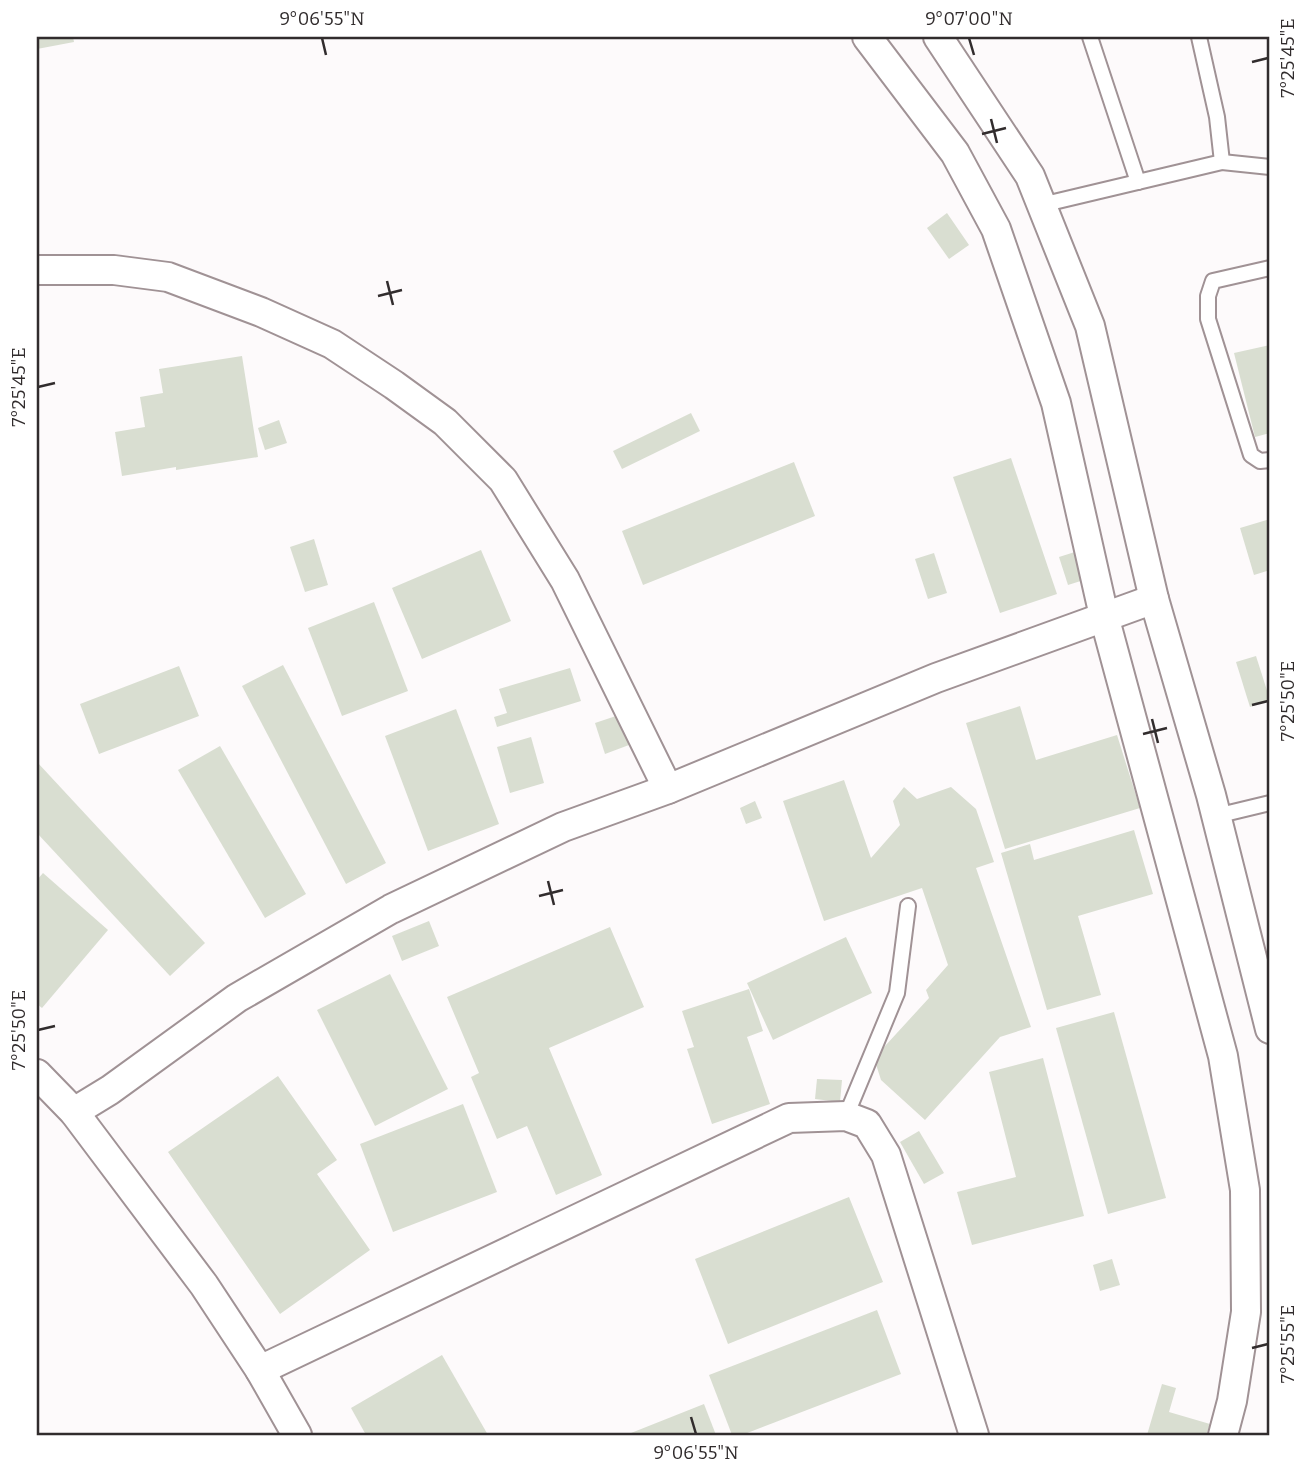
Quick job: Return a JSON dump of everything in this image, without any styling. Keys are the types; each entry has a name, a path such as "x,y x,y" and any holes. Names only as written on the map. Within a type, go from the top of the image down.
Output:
{"street":[{"path":"867,37 955,153 996,229 1056,403 1104,616 1223,1056 1245,1190 1246,1312 1232,1401 1223,1435"},
{"path":"938,37 1030,176 1090,326 1154,599 1216,816 1270,1029"},
{"path":"37,270 114,270 168,277 261,312 332,344 444,422 503,480 565,580 668,789"},
{"path":"74,1112 110,1090 237,998 391,909 563,827 668,789 936,678 1154,599"},
{"path":"37,1074 74,1112 204,1285 260,1370 298,1435"},
{"path":"260,1370 789,1118 846,1115 867,1124 886,1155 974,1435"}],"lane":[{"path":"1090,37 1138,181"},
{"path":"1199,37 1217,117 1222,162"},
{"path":"1041,205 1222,162 1270,167"},
{"path":"1270,268 1213,281 1208,296 1208,319 1251,455 1260,461 1270,460"},
{"path":"1216,816 1270,803"},
{"path":"846,1115 897,993 908,906"}],"building":[{"path":"37,37 73,37 74,42 37,49"},
{"path":"947,213 969,245 949,259 927,228"},
{"path":"1270,345 1270,433 1255,437 1234,353"},
{"path":"242,356 258,457 122,476 115,432 145,427 140,397 163,393 159,369"},
{"path":"691,413 700,431 622,469 613,451"},
{"path":"279,420 287,443 265,450 258,428"},
{"path":"1011,458 1057,594 1000,613 953,477"},
{"path":"794,462 815,516 643,585 622,531"},
{"path":"1270,519 1270,570 1254,575 1240,528"},
{"path":"314,539 328,585 305,592 290,547"},
{"path":"481,550 511,621 422,659 392,588"},
{"path":"1078,551 1087,579 1068,585 1059,557"},
{"path":"934,553 947,593 928,599 915,559"},
{"path":"374,602 408,691 342,716 308,628"},
{"path":"1256,656 1270,700 1250,707 1236,662"},
{"path":"283,665 386,863 346,884 242,686"},
{"path":"179,666 199,716 99,754 80,704"},
{"path":"570,668 581,701 497,727 494,717 507,713 499,689"},
{"path":"1020,706 1036,760 1117,735 1140,808 1005,849 966,723"},
{"path":"456,709 499,824 428,851 385,736"},
{"path":"619,715 629,745 605,754 595,723"},
{"path":"531,737 544,783 510,793 497,747"},
{"path":"220,746 306,894 265,918 178,770"},
{"path":"37,762 205,943 170,976 37,833"},
{"path":"844,780 871,858 900,825 893,801 904,787 917,799 951,787 976,809 994,862 976,868 1031,1027 1000,1037 925,1120 881,1080 874,1058 929,998 926,990 948,965 922,888 824,921 783,801"},
{"path":"755,801 762,818 746,824 740,808"},
{"path":"1134,830 1153,894 1078,916 1101,995 1047,1010 1001,853 1030,844 1034,860"},
{"path":"43,873 108,930 42,1008 37,1004 37,880"},
{"path":"429,921 439,946 402,961 392,936"},
{"path":"610,927 644,1007 549,1048 602,1175 556,1195 527,1126 497,1139 471,1077 479,1073 447,997"},
{"path":"846,937 872,993 773,1040 747,983"},
{"path":"390,974 448,1089 375,1126 317,1010"},
{"path":"749,989 763,1031 747,1037 770,1104 712,1124 687,1049 694,1047 682,1011"},
{"path":"1114,1012 1166,1198 1108,1214 1056,1028"},
{"path":"1043,1058 1084,1216 972,1245 957,1192 1016,1177 989,1072"},
{"path":"278,1076 337,1160 317,1174 370,1250 280,1314 168,1152"},
{"path":"817,1079 842,1080 840,1102 815,1099"},
{"path":"463,1104 497,1192 393,1232 360,1144"},
{"path":"919,1131 944,1173 924,1184 900,1142"},
{"path":"849,1197 883,1282 728,1344 695,1259"},
{"path":"1112,1259 1120,1285 1100,1291 1093,1265"},
{"path":"877,1310 901,1374 742,1435 732,1435 709,1375"},
{"path":"442,1355 488,1435 366,1435 351,1408"},
{"path":"1162,1384 1176,1388 1169,1412 1210,1424 1206,1435 1147,1435"},
{"path":"704,1404 716,1435 626,1435"}]}
